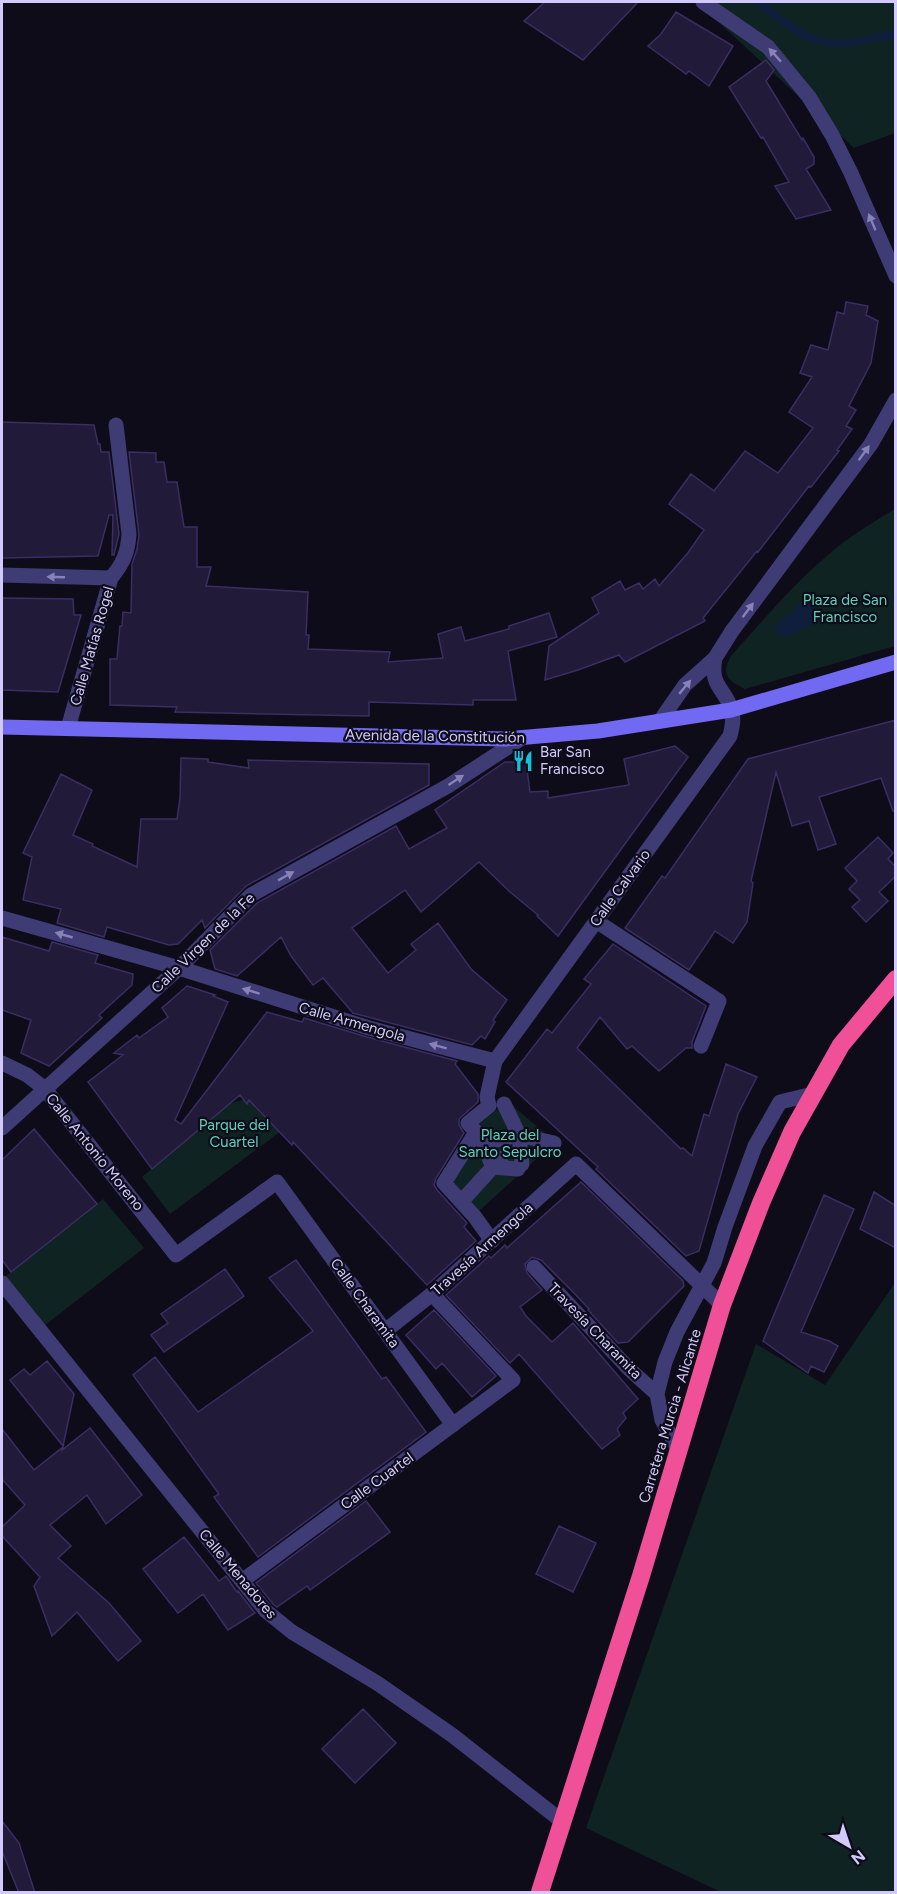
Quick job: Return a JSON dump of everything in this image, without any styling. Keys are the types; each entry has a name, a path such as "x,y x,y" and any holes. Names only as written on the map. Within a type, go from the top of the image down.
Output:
{"highway":[{"name":"Carretera Murcia - Alicante","path":"540,1893 641,1576 722,1305 761,1203 792,1132 841,1045 896,979"}],"street":[{"path":"703,2 768,47 809,97 852,174 896,276"},
{"path":"660,722 685,685 715,658 732,631 871,444 896,400"},
{"name":"Calle Matías Rogel","path":"68,728 111,578 125,558 129,534 116,425"},
{"path":"2,575 111,578"},
{"path":"715,658 713,669 715,680 731,710"},
{"name":"Avenida de la Constitución","path":"2,727 522,738 597,731 731,710 896,662"},
{"name":"Calle Calvario","path":"495,1061 730,736 733,724 731,710"},
{"name":"Calle Virgen de la Fe","path":"2,1128 179,968 251,895 447,786 522,738"},
{"name":"Calle Armengola","path":"2,918 179,968 369,1028 495,1061"},
{"path":"596,921 719,1001 701,1046"},
{"path":"492,1241 473,1215 444,1183 476,1132 468,1123 489,1106 487,1097 495,1061"},
{"name":"Calle Antonio Moreno","path":"2,1063 27,1075 44,1088 176,1255 277,1182"},
{"path":"678,1449 662,1419 657,1394 665,1362 677,1332 714,1263 755,1146 780,1102 813,1094"},
{"path":"484,1146 500,1160 520,1166 519,1135 506,1109 487,1142 519,1135 554,1143"},
{"path":"461,1202 500,1160 519,1135"},
{"name":"Travesía Armengola","path":"385,1331 432,1294 576,1164 702,1286"},
{"path":"473,1215 480,1180"},
{"name":"Calle Charamita","path":"277,1182 453,1425"},
{"name":"Travesía Charamita","path":"534,1267 629,1369 657,1394"},
{"name":"Calle Menadores","path":"2,1283 266,1611 284,1626 378,1683 444,1729 563,1822"},
{"path":"702,1286 722,1305"},
{"name":"Calle Cuartel","path":"242,1581 513,1380 432,1294"}],"green space":[{"path":"697,2 895,2 895,133 854,148"},
{"name":"Plaza de San Francisco","path":"895,509 895,646 745,689 730,680 726,668 731,656 789,591 843,543"},
{"name":"Parque del Cuartel","path":"250,1098 281,1131 170,1214 142,1177 228,1104"},
{"name":"Plaza del Santo Sepulcro","path":"507,1101 555,1142 479,1211 450,1184 478,1125"},
{"path":"103,1199 144,1248 44,1326 5,1277"},
{"path":"895,1283 895,1892 721,1892 586,1828 756,1344 825,1385"}],"water":[{"path":"811,602 820,610 820,621 789,636 779,635 775,626 784,617 794,613 796,605"}],"building":[{"path":"545,2 638,2 583,60 524,21"},
{"path":"676,12 733,46 709,86 689,71 686,74 648,46 661,34"},
{"path":"766,60 774,70 766,81 814,157 814,164 806,169 831,210 796,219 775,186 789,182 763,137 761,138 729,87"},
{"path":"846,302 868,306 866,315 878,321 871,363 849,406 856,410 846,426 852,429 837,450 839,451 811,487 809,486 703,618 705,621 625,662 619,655 545,680 549,646 599,613 592,598 620,581 625,590 639,583 643,589 655,579 659,586 687,554 704,530 669,504 691,474 714,491 745,451 778,473 813,428 789,412 812,377 800,373 811,345 828,350 837,312 844,314"},
{"path":"2,422 94,425 101,452 109,452 119,534 114,555 112,555 113,515 109,515 98,556 2,558"},
{"path":"129,452 156,453 156,462 164,462 167,482 177,482 184,527 197,527 197,567 211,567 206,586 308,592 306,635 309,635 308,649 390,652 388,662 443,658 438,634 461,627 465,641 509,629 509,626 549,613 557,637 508,651 516,700 473,700 473,705 369,702 369,716 175,712 177,707 110,705 110,659 117,659 123,612 131,613 132,564 139,535"},
{"path":"2,598 73,599 74,615 81,615 58,692 2,690"},
{"path":"896,720 896,811 893,811 881,778 819,797 836,844 818,850 809,821 792,826 776,772 751,881 753,883 747,922 733,943 715,931 689,970 625,928 662,876 665,878 748,759"},
{"path":"675,746 688,757 558,936 479,862 421,912 405,890 352,928 388,973 416,950 411,944 438,923 471,969 507,1000 493,1020 495,1022 485,1039 481,1036 472,1045 353,1013 323,978 313,985 291,956 281,937 237,976 215,969 210,950 257,903 396,826 409,849 447,828 435,810 505,762 526,762 530,792 548,791 548,798 629,785 624,759"},
{"path":"181,758 208,759 208,762 249,768 248,760 429,764 429,785 246,886 205,928 202,920 178,944 169,945 107,927 104,937 57,923 61,909 23,900 32,857 23,853 61,774 92,790 73,835 137,867 141,819 177,819"},
{"path":"878,837 893,853 888,859 896,867 896,876 879,892 888,901 866,922 852,907 860,900 849,889 857,881 845,868"},
{"path":"2,937 49,951 52,942 98,955 95,963 133,974 132,985 99,1015 102,1018 49,1066 21,1053 31,1020 2,1010"},
{"path":"613,944 706,1006 692,1042 692,1048 686,1048 659,1071 632,1046 627,1049 600,1017 577,1048 681,1149 683,1148 692,1156 704,1114 709,1116 726,1064 757,1077 738,1114 699,1251 686,1256 596,1169 598,1167 506,1082 547,1029 552,1033 591,984 584,979"},
{"path":"187,986 228,1002 175,1120 181,1124 267,1012 302,1022 304,1018 457,1061 455,1064 478,1094 478,1102 459,1119 459,1125 464,1133 434,1185 467,1223 464,1227 476,1241 427,1285 293,1142 292,1145 249,1100 247,1104 240,1095 152,1169 88,1082 123,1055 114,1053 137,1035 139,1038 168,1017 162,1008"},
{"path":"34,1129 97,1204 11,1272 2,1260 2,1160"},
{"path":"581,1182 683,1281 684,1286 628,1342 618,1343 589,1309 541,1260 532,1257 525,1264 527,1273 542,1290 520,1307 526,1316 552,1342 573,1323 638,1399 623,1413 626,1418 617,1429 620,1435 602,1449 519,1354 510,1363 446,1295 489,1256 491,1258 505,1245 507,1248"},
{"path":"874,1192 896,1206 896,1248 860,1229"},
{"path":"824,1195 854,1209 801,1332 838,1346 824,1372 811,1366 808,1373 763,1341"},
{"path":"296,1260 382,1379 386,1377 426,1432 258,1557 214,1497 219,1494 133,1375 155,1357 198,1412 245,1379 313,1331 269,1278"},
{"path":"225,1269 244,1296 164,1352 151,1335 168,1323 161,1314"},
{"path":"434,1310 496,1376 472,1397 442,1363 436,1369 406,1335"},
{"path":"47,1361 74,1394 63,1446 10,1380 24,1369 30,1375"},
{"path":"90,1428 142,1495 106,1524 87,1495 50,1525 71,1546 58,1558 109,1603 141,1641 118,1661 77,1612 52,1636 34,1586 40,1577 2,1536 2,1527 25,1505 2,1479 2,1429 34,1470"},
{"path":"366,1501 390,1532 310,1590 307,1586 277,1607 273,1604 256,1583"},
{"path":"559,1526 596,1543 573,1592 536,1574"},
{"path":"184,1537 219,1581 226,1576 255,1613 228,1630 203,1594 178,1613 143,1569"},
{"path":"363,1709 396,1743 355,1783 322,1749"},
{"path":"2,1821 19,1843 35,1893 19,1893 2,1851"}],"waterway":[{"path":"758,2 802,34 817,40 836,43 856,42 896,34"}],"place":[{"name":"Bar San Francisco","path":"523,761"}]}
